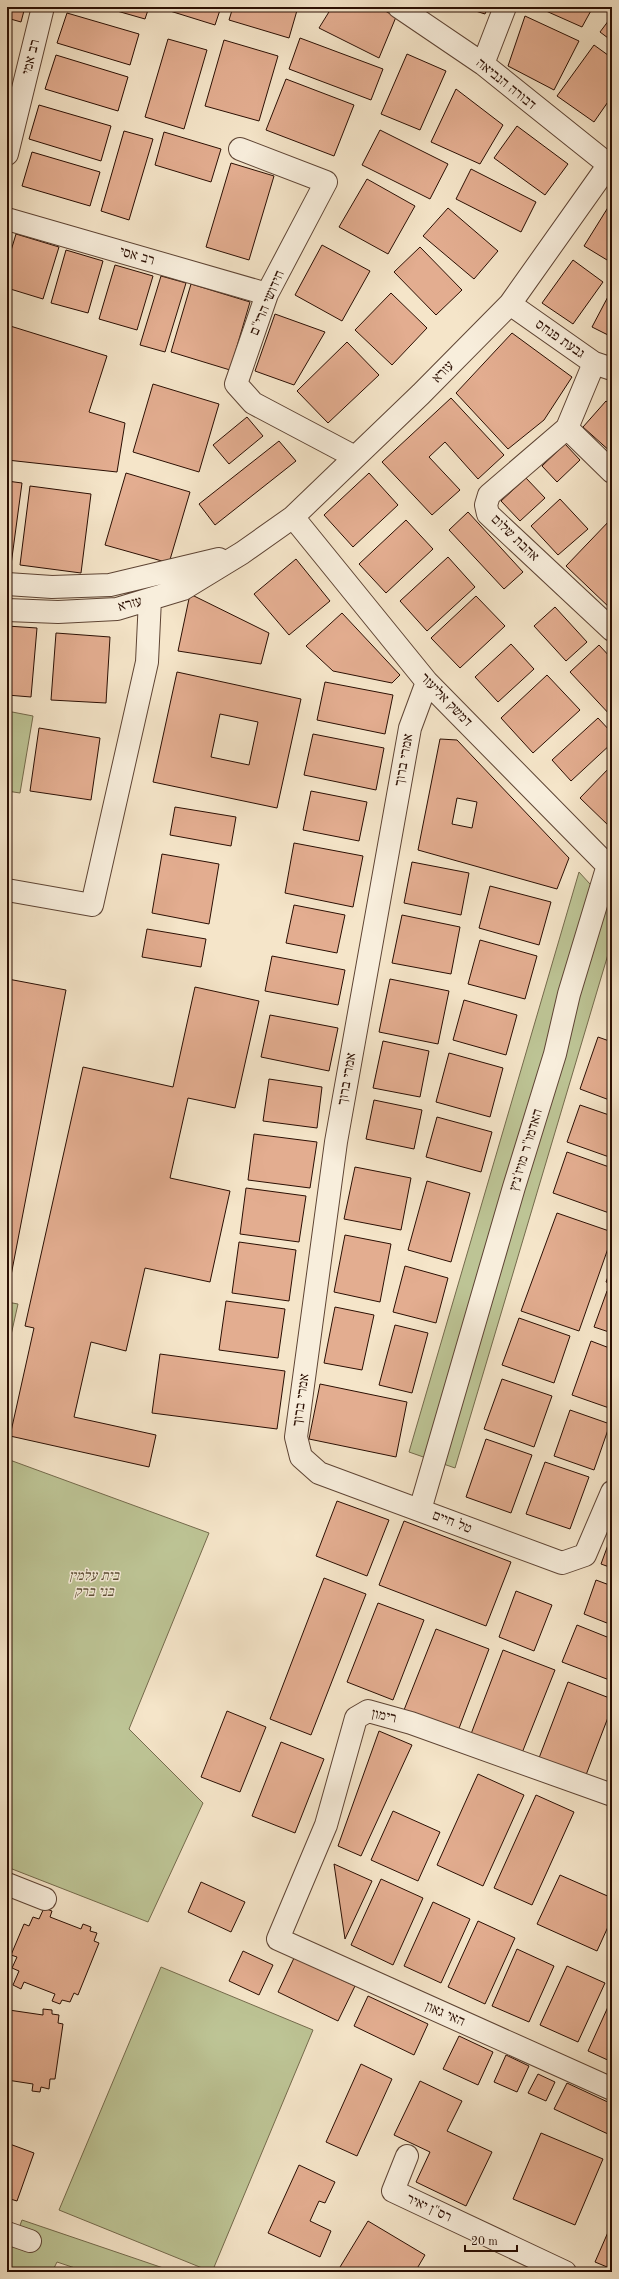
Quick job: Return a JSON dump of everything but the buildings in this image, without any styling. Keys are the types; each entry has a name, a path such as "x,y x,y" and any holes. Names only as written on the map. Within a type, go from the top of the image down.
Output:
{"street":[{"name":"רב אמי","path":"7,154 43,7"},
{"name":"דבורה הנביאה","path":"399,7 412,18 483,64 610,162"},
{"path":"483,64 506,7"},
{"name":"חידושי הרי\"ם","path":"240,149 326,182 268,294 236,384 253,402 355,457"},
{"name":"עזרא","path":"7,610 58,612 117,609 183,589 242,553 293,517 422,394 510,304 610,162"},
{"name":"רב אסי","path":"7,219 268,294"},
{"name":"גבעת פנחס","path":"510,304 603,366"},
{"name":"אהבת שלום","path":"603,366 567,428 489,495 486,505 488,514 612,630"},
{"path":"567,428 612,472"},
{"name":"דמשק אליעזר","path":"293,517 427,682 611,866"},
{"name":"עזרא","path":"7,584 52,587 110,585 242,553"},
{"path":"7,890 92,905 147,662 150,599"},
{"name":"אמרי ברוך","path":"319,1472 301,1457 296,1437 336,1142 410,728 427,682"},
{"name":"האדמו\"ר מויז'ניץ","path":"420,1510 514,1187 555,1054 569,994 611,866"},
{"name":"טל חיים","path":"319,1472 562,1563 585,1556 612,1492"},
{"name":"רימון","path":"278,1939 326,1825 356,1718 368,1711 411,1723 612,1795"},
{"path":"7,1884 45,1899"},
{"name":"האי גאון","path":"278,1939 612,2089"},
{"name":"רס\"ן יאיר","path":"407,2156 393,2191 565,2272"},
{"path":"7,2233 30,2241"}],"green space":[{"path":"7,711 33,716 20,793 7,791"},
{"path":"579,872 612,908 612,941 455,1468 409,1452"},
{"path":"7,1302 18,1304 7,1353"},
{"name":"בית עלמין בני ברק","path":"7,1459 209,1533 129,1729 203,1803 148,1922 7,1867"},
{"path":"161,1967 313,2030 212,2272 59,2210"},
{"path":"22,2220 175,2272 87,2272 57,2262 52,2272 7,2272 7,2260"}]}
